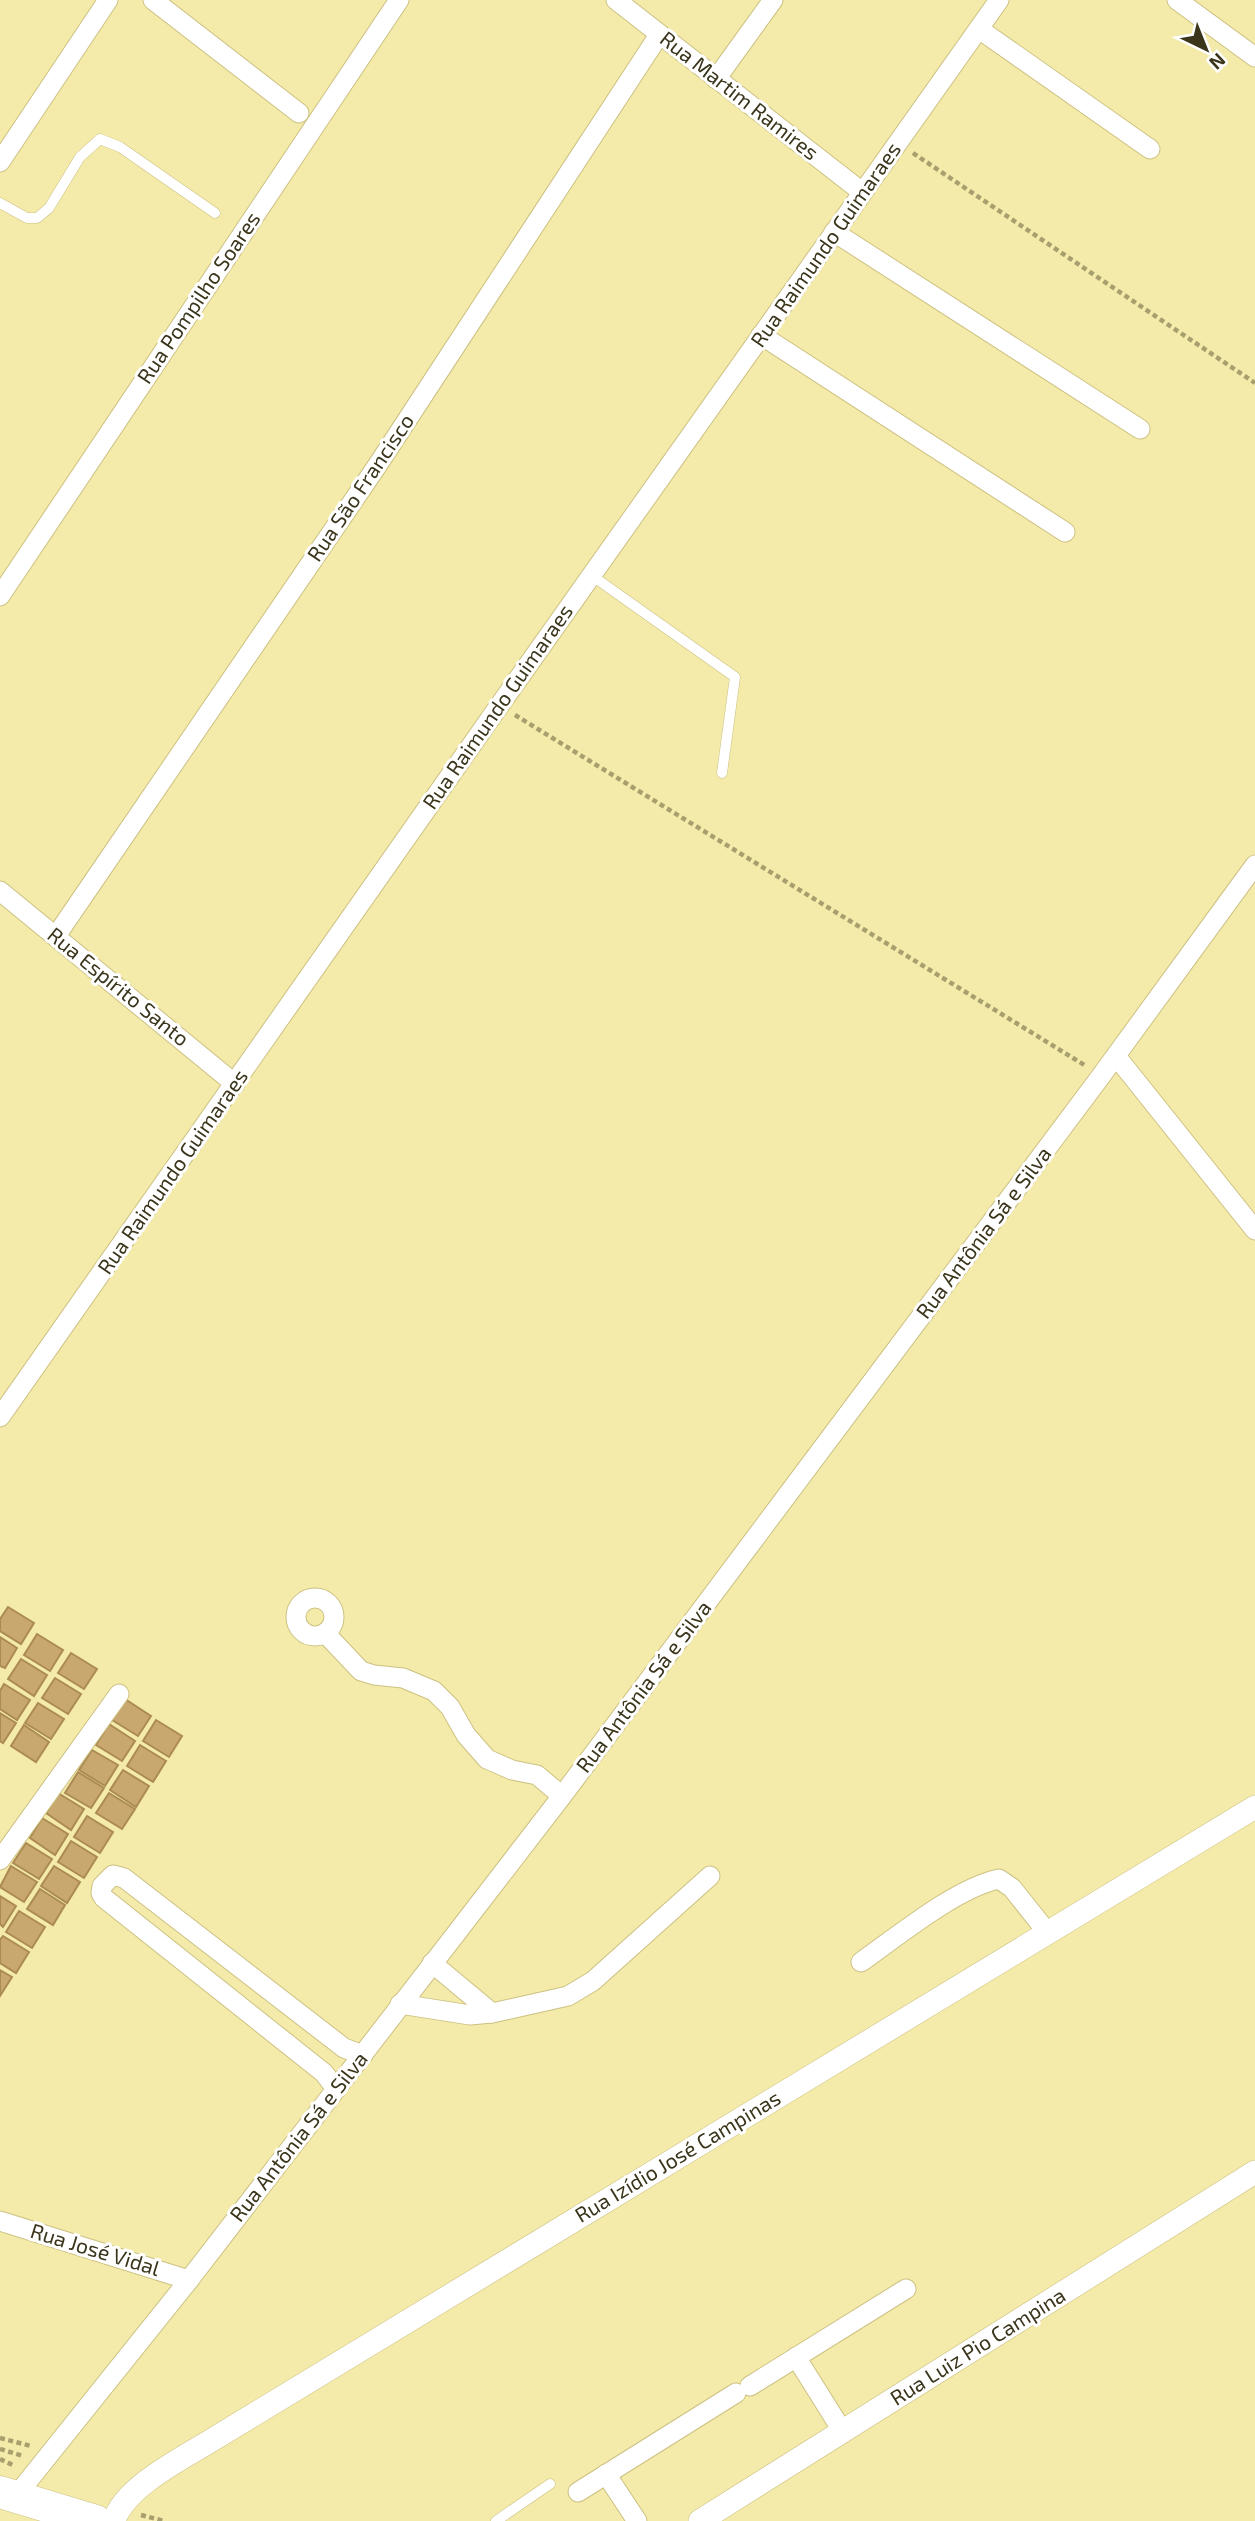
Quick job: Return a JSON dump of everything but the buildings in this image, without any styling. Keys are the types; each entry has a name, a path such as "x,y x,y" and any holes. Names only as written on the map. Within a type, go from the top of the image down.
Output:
{"highway":[{"path":"8,2494 96,2521"}],"street":[{"path":"0,162 108,0"},
{"path":"153,0 299,113"},
{"name":"Rua Pompilho Soares","path":"0,596 399,0"},
{"name":"Rua Martim Ramires","path":"616,0 862,192"},
{"path":"716,79 773,0"},
{"name":"Rua Raimundo Guimaraes","path":"0,1417 999,0"},
{"path":"1177,0 1255,57"},
{"path":"979,29 1150,149"},
{"name":"Rua São Francisco","path":"57,936 377,466 659,35"},
{"path":"834,232 1139,429"},
{"path":"761,335 1065,532"},
{"name":"Rua Antônia Sá e Silva","path":"8,2494 189,2280 562,1796 1255,866"},
{"name":"Rua Espírito Santo","path":"0,891 235,1084"},
{"path":"1116,1056 1255,1230"},
{"path":"326,1633 361,1671 403,1678 434,1691 450,1707 466,1735 487,1759 512,1770 537,1775 562,1796"},
{"path":"4,1848 119,1694"},
{"name":"Rua Izídio José Campinas","path":"114,2521 118,2508 132,2494 212,2440 1255,1807"},
{"path":"336,2089 324,2073 104,1898 101,1893 106,1880 113,1875 124,1878 344,2048 363,2055"},
{"path":"400,2004 470,2015 492,2013 568,1996 593,1981 710,1876"},
{"path":"860,1962 960,1894 979,1884 999,1879 1012,1888 1047,1932"},
{"path":"189,1966 207,1943"},
{"path":"432,1963 492,2013"},
{"path":"284,2041 303,2015"},
{"name":"Rua Luiz Pio Campina","path":"700,2521 1255,2172"},
{"name":"Rua José Vidal","path":"0,2221 189,2280"},
{"path":"578,2492 906,2288"},
{"path":"796,2357 843,2432"},
{"path":"606,2474 637,2521"}],"lane":[{"path":"0,203 27,218 37,218 49,208 80,157 100,139 120,147 215,213"},
{"path":"592,575 735,677 722,773"},
{"path":"496,2521 550,2484"}],"path":[{"path":"898,143 1255,383"},
{"path":"499,706 1101,1076"},
{"path":"0,2438 34,2447 29,2458 0,2449"}]}
